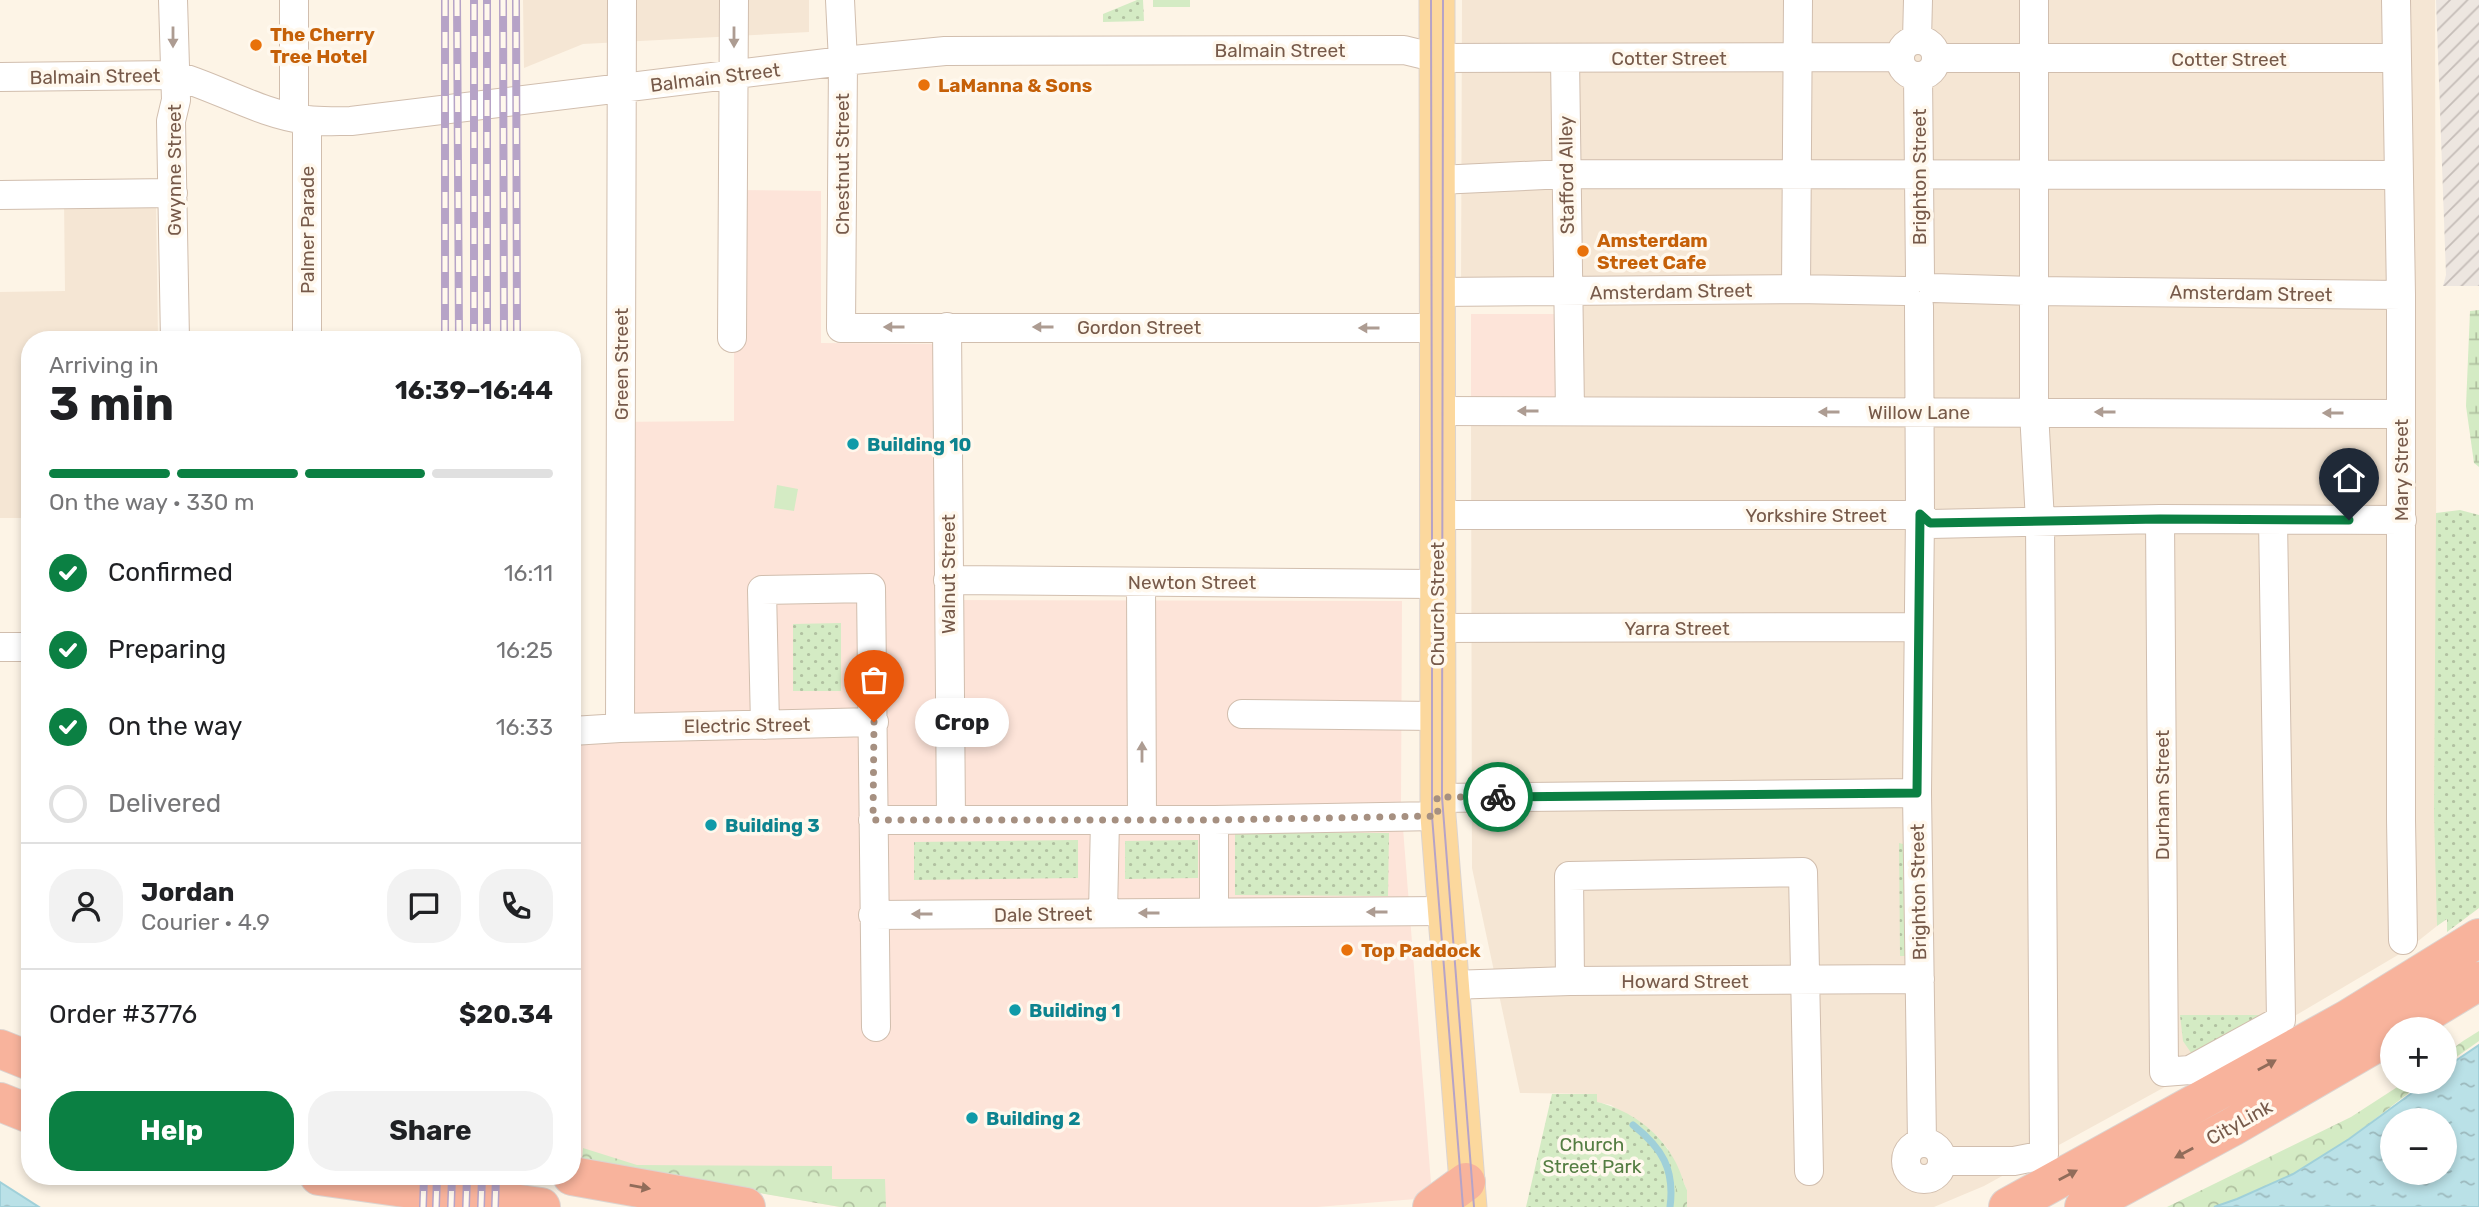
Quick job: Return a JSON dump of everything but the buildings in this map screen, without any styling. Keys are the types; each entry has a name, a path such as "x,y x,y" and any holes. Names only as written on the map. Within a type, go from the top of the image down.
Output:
{"highway":[{"path":"2008,1207 2348,1019 2479,939"},
{"path":"2420,1017 2479,981"},
{"name":"CityLink","path":"2084,1207 2232,1127 2380,1041"},
{"path":"0,1049 21,1057"},
{"path":"0,1102 21,1110"},
{"path":"581,1178 746,1207"},
{"path":"383,1185 541,1207"},
{"path":"1432,1207 1468,1194"}],"main road":[{"name":"Church Street","path":"1437,0 1438,807 1468,1194"}],"street":[{"name":"Gwynne Street","path":"173,0 176,100 171,121 175,331"},
{"name":"Palmer Parade","path":"294,0 301,119 307,331"},
{"name":"Green Street","path":"620,728 622,0"},
{"path":"732,338 734,0"},
{"name":"Chestnut Street","path":"841,0 841,328"},
{"path":"1796,289 1798,0"},
{"name":"Brighton Street","path":"1918,0 1921,412 1917,793 1920,979 1932,1152 2014,1161 2044,1155 2040,521"},
{"path":"2034,0 2034,412 2040,521"},
{"name":"Mary Street","path":"2396,0 2401,295 2403,940"},
{"name":"Balmain Street","path":"0,76 174,75 198,82 246,103 301,119 351,121 945,51 1404,50 1437,58"},
{"name":"Cotter Street","path":"1437,58 2396,58"},
{"name":"Stafford Alley","path":"1565,58 1570,411"},
{"path":"1438,180 1566,174 2035,177 2398,175"},
{"path":"0,195 173,193"},
{"name":"Amsterdam Street","path":"1437,292 1796,289 2401,295"},
{"name":"Walnut Street","path":"947,327 951,820"},
{"name":"Gordon Street","path":"841,328 1437,328"},
{"name":"Willow Lane","path":"1437,411 2401,414"},
{"name":"Yorkshire Street","path":"1437,516 1920,514 1930,523 2160,519 2402,520"},
{"name":"Durham Street","path":"2160,519 2164,1072 2190,1070 2281,1020 2273,520"},
{"name":"Newton Street","path":"948,580 1437,584"},
{"path":"1140,582 1142,820"},
{"path":"765,725 762,590 871,588 876,1027"},
{"name":"Yarra Street","path":"1436,628 1918,627"},
{"path":"0,647 21,647"},
{"path":"1242,714 1437,716"},
{"name":"Electric Street","path":"581,730 874,722"},
{"path":"873,820 1214,820 1438,807 1917,793"},
{"path":"1103,913 1105,820"},
{"path":"1214,820 1214,912"},
{"path":"1570,981 1569,876 1803,872 1809,1171"},
{"name":"Dale Street","path":"873,915 1445,911"},
{"name":"Howard Street","path":"1450,985 1570,981 1920,979"}],"shaded area":[{"path":"523,0 809,0 809,32 583,44 524,68"},
{"path":"1462,0 2435,0 2437,926 2408,949 2298,1014 1984,1186 1934,1207 1687,1207 1687,1190 1668,1149 1657,1136 1611,1105 1596,1102 1596,1094 1520,1093 1472,868 1471,417 1565,417 1564,298 1461,299"},
{"path":"2436,0 2479,0 2479,286 2443,286 2446,275"},
{"path":"734,190 821,191 821,343 953,344 953,600 1402,601 1401,803 1431,1183 1416,1199 1317,1207 840,1207 581,1162 581,716 606,716 607,422 734,421"},
{"path":"156,198 158,331 21,331 21,518 0,518 0,292 65,291 64,199"},
{"path":"1471,314 1559,314 1559,400 1471,399"}],"green space":[{"path":"1143,0 1144,21 1103,22 1103,14"},
{"path":"1153,0 1190,0 1190,7 1153,7"},
{"path":"2479,310 2479,467 2474,463 2466,406 2470,311"},
{"path":"777,485 798,489 794,511 774,508"},
{"path":"2460,510 2479,515 2479,908 2447,932 2447,919 2437,926 2434,814 2436,513"},
{"path":"841,623 841,691 793,691 793,624"},
{"path":"1235,832 1389,833 1388,896 1235,895"},
{"path":"1078,840 1078,878 914,880 914,842"},
{"path":"1198,840 1198,878 1125,879 1125,841"},
{"path":"1899,843 1903,844 1904,932 1909,936 1908,956 1900,956"},
{"path":"2180,1015 2271,1015 2196,1060 2183,1041"},
{"path":"2479,1031 2479,1041 2457,1057 2457,1046"},
{"name":"Church Street Park","path":"1552,1094 1597,1094 1597,1102 1631,1116 1647,1127 1671,1154 1680,1171 1687,1207 1526,1207"},
{"path":"2386,1094 2407,1094 2389,1108 2380,1108 2380,1115 2349,1139 2293,1174 2214,1207 2167,1207 2351,1117"},
{"path":"583,1148 637,1165 832,1166 832,1179 885,1179 886,1207 840,1207 582,1162"},
{"path":"1668,1149 1687,1190 1687,1207 1674,1207 1676,1188"}],"water":[{"path":"2479,1045 2479,1207 2214,1207 2293,1174 2380,1116 2380,1185 2457,1185 2457,1108 2391,1108 2411,1094 2457,1094 2457,1060"},
{"path":"0,1182 39,1207 0,1207"}],"waterway":[{"path":"1633,1125 1652,1142 1664,1160 1670,1181 1670,1207"}],"tram line":[{"path":"1431,0 1432,540"},
{"path":"1443,0 1442,797 1474,1207"},
{"path":"1432,610 1432,816 1463,1207"}],"railway":[{"path":"445,0 445,331"},
{"path":"457,0 459,331"},
{"path":"474,0 474,331"},
{"path":"487,0 487,331"},
{"path":"503,0 504,331"},
{"path":"516,0 517,331"},
{"path":"423,1207 424,1185"},
{"path":"436,1207 437,1185"},
{"path":"451,1207 452,1185"},
{"path":"466,1207 467,1185"},
{"path":"481,1207 482,1185"},
{"path":"495,1207 496,1185"}],"way so far":[{"path":"874,722 873,820 1214,820 1438,816 1437,797 1498,797"}],"place":[{"name":"The Cherry Tree Hotel","path":"256,45"},
{"name":"LaManna & Sons","path":"924,85"},
{"name":"Amsterdam Street Cafe","path":"1583,251"},
{"name":"Building 10","path":"853,444"},
{"name":"Crop","path":"874,722"},
{"name":"Building 3","path":"711,825"},
{"name":"Top Paddock","path":"1347,950"},
{"name":"Building 1","path":"1015,1010"},
{"name":"Building 2","path":"972,1118"}],"route":[{"path":"1498,797 1917,793 1920,514 1930,523 2160,519 2349,520"}]}
